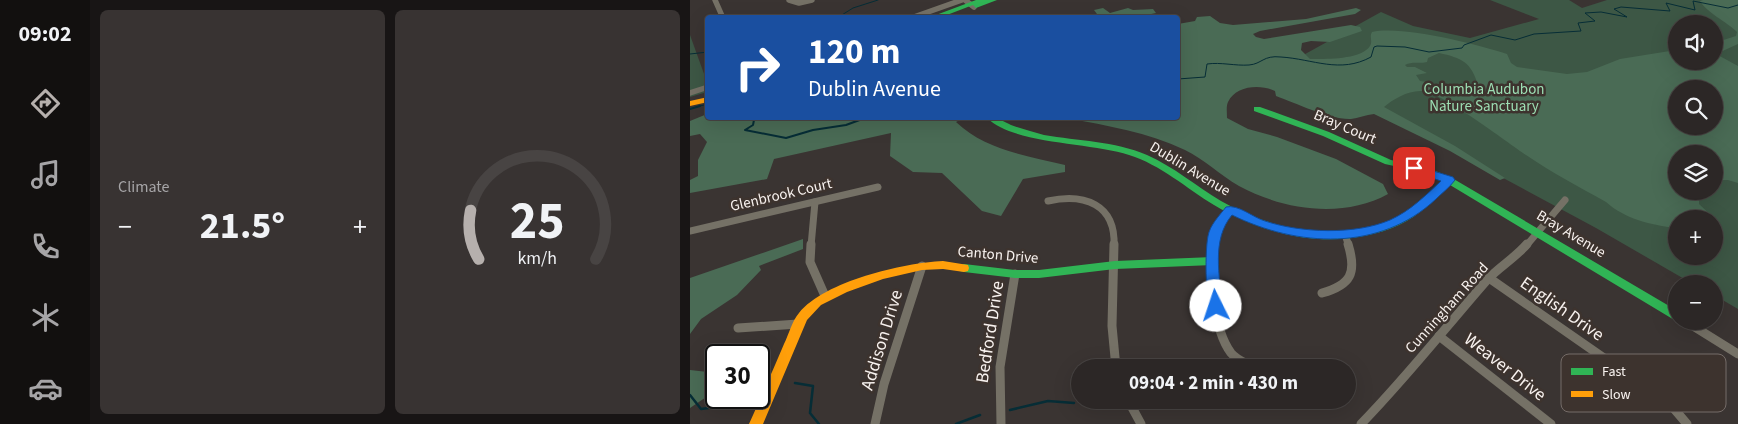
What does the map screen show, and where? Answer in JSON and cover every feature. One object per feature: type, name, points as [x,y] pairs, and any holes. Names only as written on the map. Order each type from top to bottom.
[{"type":"street","points":[[715,0],[722,15]]},
{"type":"street","points":[[789,0],[799,3],[812,0]]},
{"type":"street","points":[[922,15],[970,2],[994,0]]},
{"type":"street","points":[[938,15],[970,2]]},
{"type":"street","points":[[949,15],[970,2]]},
{"type":"street","points":[[690,92],[705,88]]},
{"type":"street","points":[[690,99],[705,95]]},
{"type":"street","points":[[690,104],[705,100]]},
{"type":"street","name":"Bray Court","points":[[1257,109],[1326,134],[1388,162],[1428,171],[1449,180]]},
{"type":"street","name":"Dublin Avenue","points":[[994,120],[1002,126],[1019,133],[1050,139],[1095,143],[1135,153],[1172,172],[1230,210],[1261,224],[1290,232],[1321,236],[1373,230],[1394,223],[1419,208],[1449,180]]},
{"type":"street","name":"Bray Avenue","points":[[1449,180],[1668,311]]},
{"type":"street","name":"Glenbrook Court","points":[[690,231],[878,187]]},
{"type":"street","points":[[1048,201],[1062,197],[1081,199],[1102,209],[1110,218],[1114,228],[1112,334],[1115,359]]},
{"type":"street","name":"Cunningham Road","points":[[1361,424],[1397,387],[1489,278],[1516,257],[1565,200]]},
{"type":"street","points":[[815,202],[810,262],[826,296]]},
{"type":"street","points":[[1230,210],[1220,222],[1214,236],[1213,261],[1217,321],[1231,354],[1239,359]]},
{"type":"street","points":[[1322,293],[1336,290],[1351,275],[1355,265],[1345,234]]},
{"type":"street","name":"Canton Drive","points":[[756,424],[798,324],[809,309],[826,296],[882,275],[922,266],[952,266],[1015,274],[1039,274],[1114,265],[1213,261]]},
{"type":"street","name":"Addison Drive","points":[[875,424],[884,384],[922,266]]},
{"type":"street","name":"Bedford Drive","points":[[1000,424],[997,396],[998,367],[1015,274]]},
{"type":"street","name":"English Drive","points":[[1489,278],[1598,354]]},
{"type":"street","points":[[738,328],[798,324]]},
{"type":"street","points":[[1699,330],[1738,354]]},
{"type":"street","name":"Weaver Drive","points":[[1439,336],[1550,424]]},
{"type":"street","points":[[1133,409],[1141,424]]},
{"type":"street","name":"English Drive","points":[[1677,412],[1687,424]]},
{"type":"green space","name":"Columbia Audubon Nature Sanctuary","points":[[1490,0],[1569,0],[1582,8],[1607,0],[1738,0],[1738,309],[1723,300],[1723,275],[1677,275],[1596,228],[1308,73],[1180,68],[1289,63],[1381,12],[1413,26],[1470,38],[1539,19]]},
{"type":"green space","points":[[1738,0],[1738,44],[1723,51],[1723,40],[1736,36],[1737,32],[1723,21],[1723,15],[1715,15],[1700,1]]},
{"type":"green space","points":[[1103,8],[1110,13],[1128,8],[1133,10],[1153,9],[1156,13],[1146,15],[1092,15],[1097,14],[1094,10]]},
{"type":"green space","name":"Columbia Audubon Nature Sanctuary","points":[[1356,8],[1361,10],[1355,14],[1260,31],[1253,34],[1264,39],[1351,25],[1360,27],[1362,31],[1330,42],[1311,41],[1302,43],[1301,50],[1310,59],[1333,59],[1359,54],[1370,46],[1372,32],[1401,31],[1459,41],[1507,54],[1511,63],[1517,67],[1567,74],[1587,72],[1620,59],[1668,51],[1668,70],[1723,70],[1723,58],[1738,66],[1738,183],[1723,180],[1723,145],[1668,145],[1668,200],[1699,200],[1699,204],[1705,210],[1668,210],[1668,227],[1648,223],[1621,213],[1606,202],[1536,161],[1458,108],[1431,93],[1422,91],[1402,96],[1384,107],[1455,146],[1505,178],[1500,180],[1450,151],[1374,114],[1351,119],[1333,117],[1276,96],[1275,91],[1263,87],[1243,89],[1232,96],[1227,104],[1227,118],[1248,129],[1277,137],[1336,159],[1383,184],[1388,194],[1352,207],[1333,209],[1294,206],[1275,201],[1239,186],[1205,162],[1171,144],[1127,130],[1077,120],[1180,120],[1180,24],[1195,21],[1197,17],[1210,16],[1220,23],[1233,25],[1306,19]],"holes":[[[1439,53],[1460,59],[1469,66],[1478,85],[1467,92],[1459,94],[1453,94],[1420,81],[1416,75],[1427,73],[1415,67],[1407,67],[1405,65],[1427,62],[1428,58]]]},
{"type":"green space","points":[[690,35],[705,77],[705,93],[690,97]]},
{"type":"green space","points":[[705,115],[705,120],[960,120],[956,122],[967,132],[993,146],[1065,165],[1065,172],[1023,179],[1001,216],[982,211],[942,173],[913,172],[890,156],[891,133],[774,159],[767,179],[690,193],[690,180],[698,176],[698,160],[707,142],[700,134],[690,136],[690,121]]},
{"type":"green space","points":[[803,239],[803,249],[759,266],[761,270],[737,295],[701,319],[690,334],[690,278]]},
{"type":"green space","points":[[690,370],[705,372],[705,398],[690,408]]},
{"type":"waterway","points":[[842,15],[853,8],[878,0]]},
{"type":"waterway","points":[[1180,79],[1205,77],[1207,64],[1249,65],[1266,58],[1275,57],[1337,65],[1360,62],[1371,57],[1374,47],[1377,46],[1405,47],[1429,52],[1462,48],[1464,45],[1491,35],[1515,40],[1534,34],[1581,31],[1578,23],[1595,21],[1585,13],[1601,12],[1627,17],[1614,9],[1621,7],[1670,11],[1666,3],[1695,10],[1693,1],[1728,8],[1738,5]]},
{"type":"waterway","points":[[690,54],[705,52]]},
{"type":"waterway","points":[[700,106],[705,105]]},
{"type":"waterway","points":[[690,109],[700,106]]},
{"type":"waterway","points":[[696,107],[700,106]]},
{"type":"waterway","points":[[754,120],[753,125],[745,130],[786,138],[813,130],[846,125],[860,120]]},
{"type":"waterway","points":[[795,383],[813,386],[810,413],[819,424]]},
{"type":"waterway","points":[[690,395],[701,409],[705,408]]},
{"type":"waterway","points":[[1010,410],[1048,401],[1071,403]]},
{"type":"waterway","points":[[956,424],[980,415]]},
{"type":"traffic: fast","points":[[940,15],[982,0]]},
{"type":"traffic: fast","points":[[976,6],[994,0]]},
{"type":"traffic: fast","points":[[1257,109],[1326,134],[1388,162],[1428,171],[1449,180],[1668,311]]},
{"type":"traffic: fast","points":[[995,120],[1026,133],[1115,148],[1133,153],[1167,169],[1238,214],[1282,230],[1305,234],[1351,235],[1374,230],[1396,222],[1417,208],[1449,180]]},
{"type":"traffic: fast","points":[[964,268],[1015,274],[1039,274],[1115,265],[1213,261]]},
{"type":"traffic: slow","points":[[690,104],[705,100]]},
{"type":"traffic: slow","points":[[756,424],[802,317],[817,302],[843,289],[882,275],[922,266],[943,265],[964,268]]},
{"type":"route","points":[[1216,306],[1213,261],[1214,236],[1220,222],[1230,210],[1261,224],[1290,232],[1321,236],[1373,230],[1394,223],[1419,208],[1449,180],[1428,171],[1414,168]]}]
